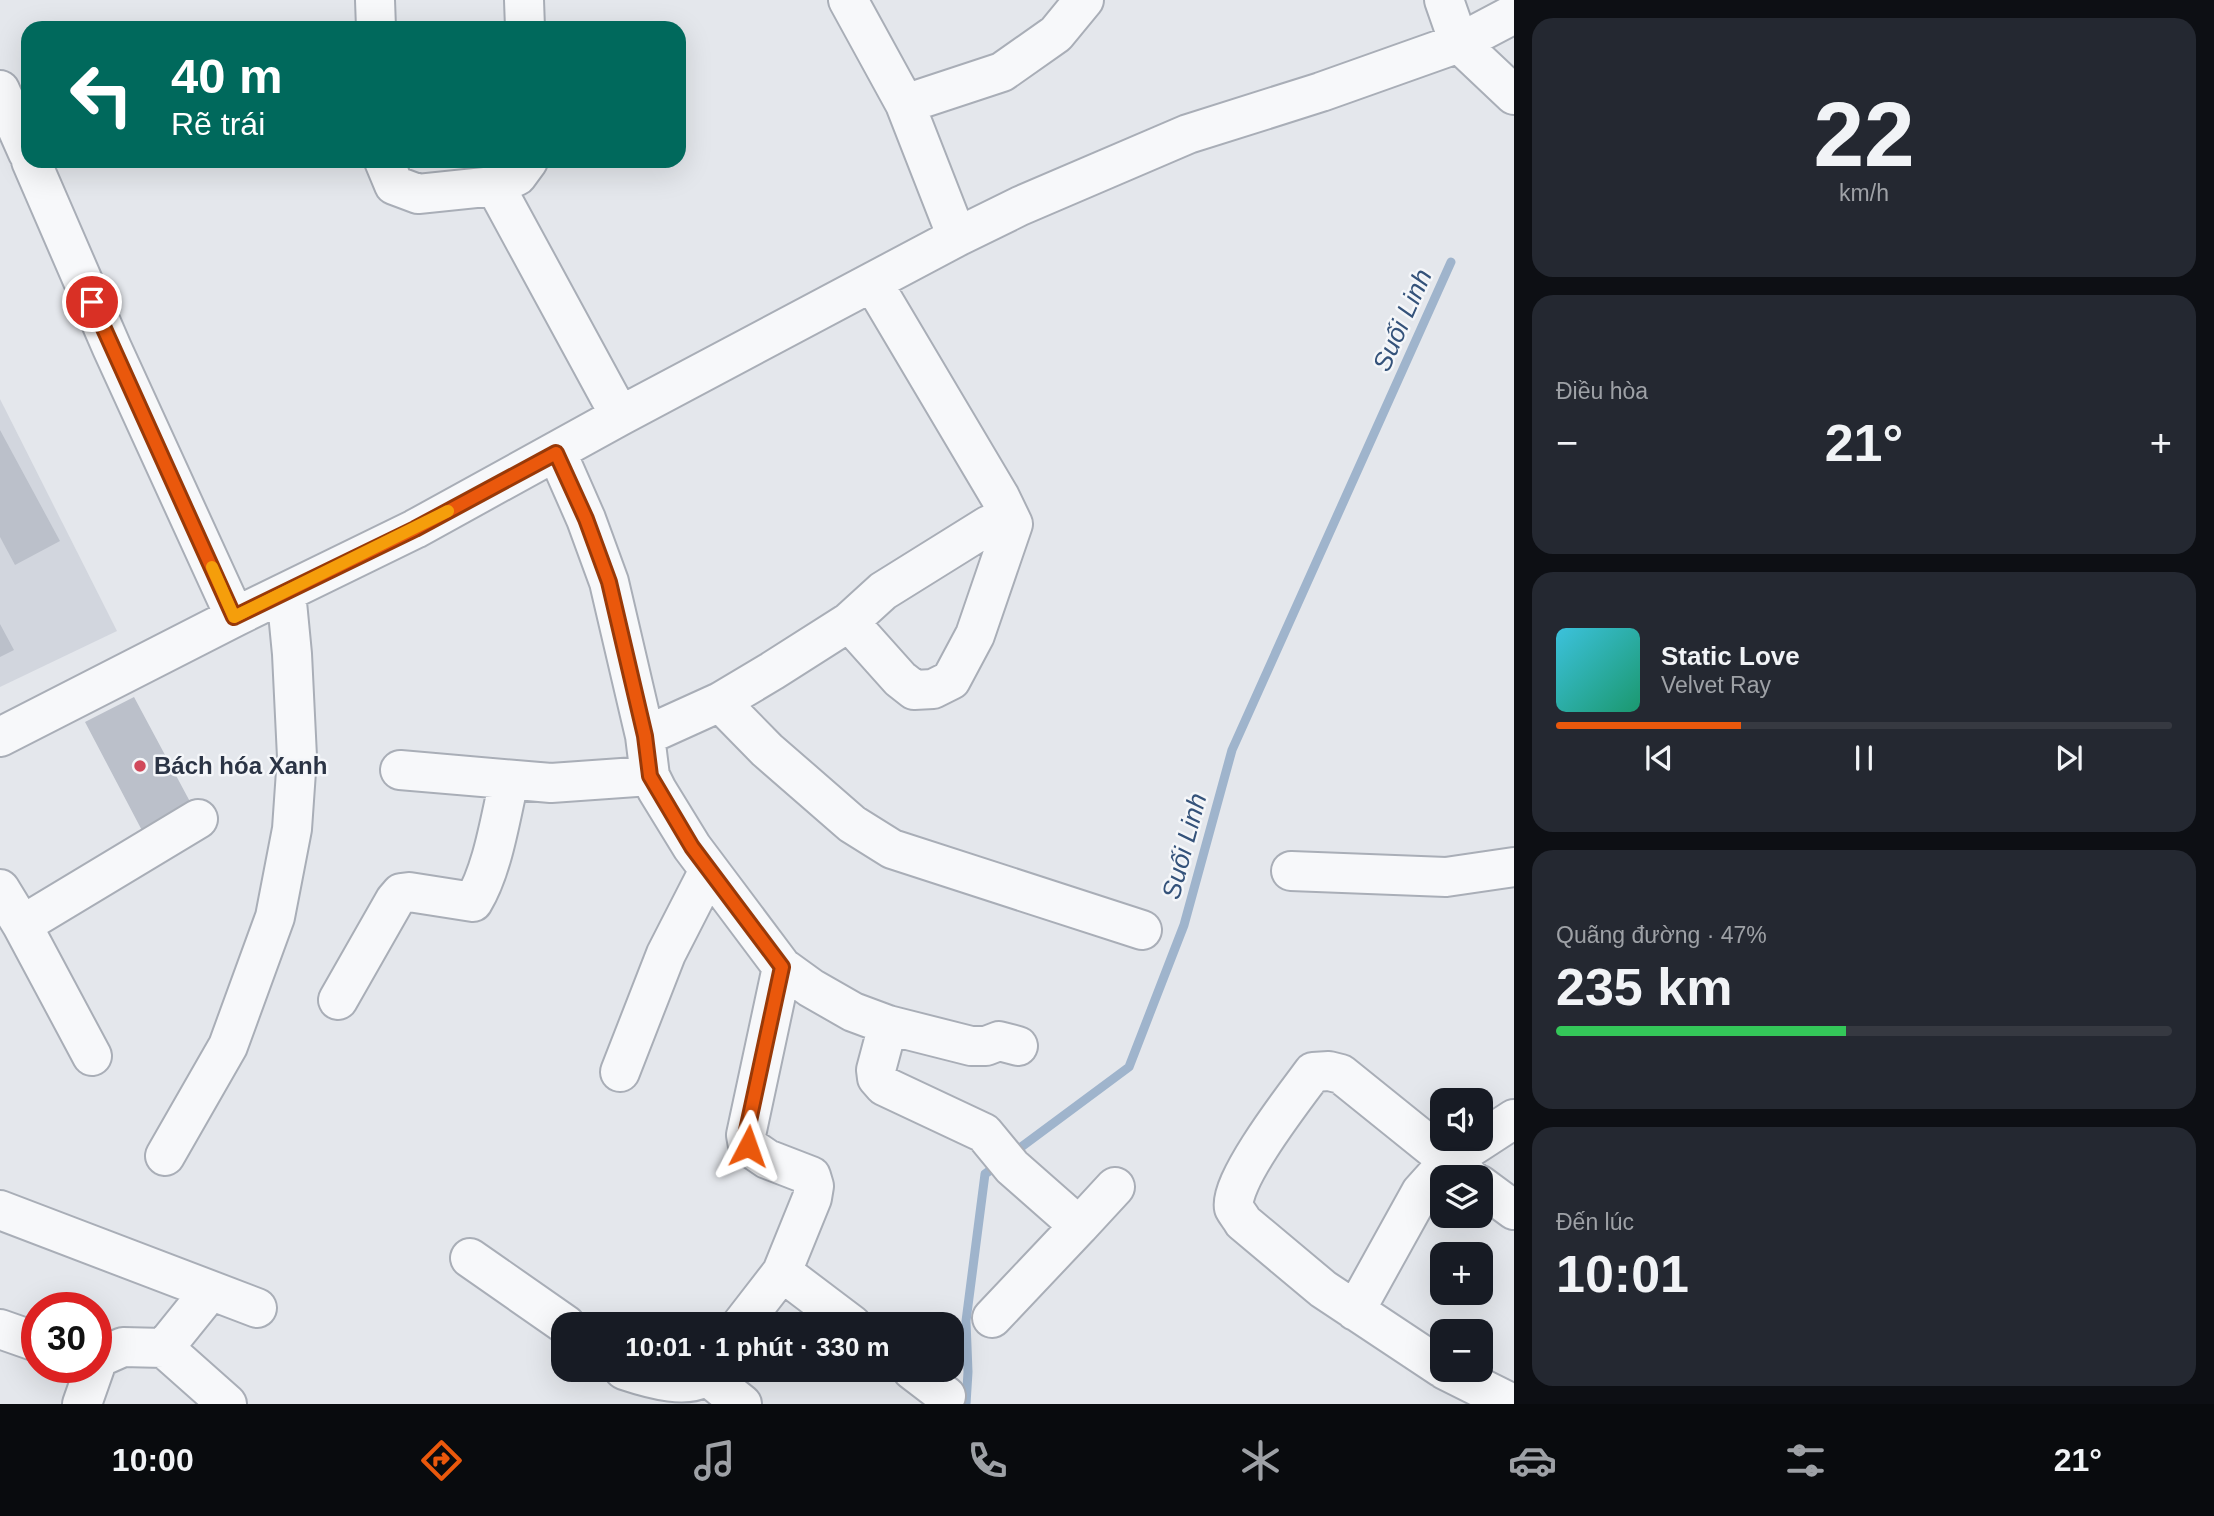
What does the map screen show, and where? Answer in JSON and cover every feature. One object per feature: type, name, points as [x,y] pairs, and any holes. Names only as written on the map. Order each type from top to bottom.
[{"type":"street","points":[[376,0],[376,21]]},
{"type":"street","points":[[524,0],[525,21]]},
{"type":"street","points":[[848,0],[905,104],[957,237]]},
{"type":"street","points":[[905,104],[1002,72],[1056,34],[1084,0]]},
{"type":"street","points":[[1444,0],[1459,43],[1514,95]]},
{"type":"street","points":[[0,737],[234,617],[415,529],[620,416],[1020,206],[1188,134],[1321,92],[1459,43],[1514,14]]},
{"type":"street","points":[[0,90],[21,134]]},
{"type":"street","points":[[36,168],[118,361],[234,617]]},
{"type":"street","points":[[387,168],[394,185],[418,194],[495,186],[517,176],[523,168]]},
{"type":"street","points":[[495,186],[620,416]]},
{"type":"street","points":[[849,622],[900,679],[914,690],[933,689],[951,680],[975,635],[1013,524],[1000,497],[873,283]]},
{"type":"street","points":[[556,453],[586,519],[609,582],[645,736],[650,776],[692,847],[782,967],[811,988],[853,1012],[888,1025],[971,1046],[986,1046],[999,1041],[1018,1046]]},
{"type":"street","points":[[645,736],[720,702],[772,671],[849,622],[883,591],[989,525],[1013,524]]},
{"type":"street","points":[[164,1156],[228,1046],[275,917],[292,829],[297,757],[286,592]]},
{"type":"street","points":[[720,702],[767,750],[852,824],[892,849],[1142,930]]},
{"type":"street","points":[[400,770],[551,783],[650,776]]},
{"type":"street","points":[[338,1000],[394,900],[401,893],[473,902],[495,843],[509,781]]},
{"type":"street","points":[[22,925],[198,819]]},
{"type":"street","points":[[1291,871],[1446,877],[1514,867]]},
{"type":"street","points":[[620,1072],[666,954],[709,870]]},
{"type":"street","points":[[0,890],[22,925],[92,1056]]},
{"type":"street","points":[[751,1312],[782,1272],[812,1198],[814,1186],[811,1176],[767,1159],[748,1146],[746,1135],[782,967]]},
{"type":"street","points":[[888,1025],[876,1070],[877,1078],[884,1086],[984,1133],[1012,1167],[1079,1226]]},
{"type":"street","points":[[1430,1360],[1323,1289],[1243,1222],[1234,1208],[1236,1189],[1277,1121],[1313,1072],[1328,1070],[1341,1074],[1453,1165]]},
{"type":"street","points":[[1464,1165],[1514,1119]]},
{"type":"street","points":[[992,1318],[1115,1187]]},
{"type":"street","points":[[1355,1311],[1421,1192],[1430,1187]]},
{"type":"street","points":[[1493,1195],[1514,1210]]},
{"type":"street","points":[[0,1210],[257,1308]]},
{"type":"street","points":[[470,1258],[551,1315]]},
{"type":"street","points":[[782,1272],[835,1312]]},
{"type":"street","points":[[164,1348],[210,1291]]},
{"type":"street","points":[[0,1329],[21,1336]]},
{"type":"street","points":[[112,1353],[123,1347],[164,1348],[227,1404]]},
{"type":"street","points":[[719,1382],[742,1404]]},
{"type":"street","points":[[928,1382],[946,1396]]},
{"type":"street","points":[[1470,1382],[1513,1404]]},
{"type":"street","points":[[82,1404],[89,1383]]},
{"type":"shaded area","points":[[0,399],[117,631],[0,687]]},
{"type":"building","points":[[0,430],[60,541],[15,565],[0,537]]},
{"type":"building","points":[[0,624],[14,650],[0,657]]},
{"type":"building","name":"Bách hóa Xanh","points":[[134,697],[195,811],[147,840],[85,722]]},
{"type":"waterway","name":"Suối Linh","points":[[1013,1153],[1129,1067],[1184,925],[1232,750],[1451,262]]},
{"type":"waterway","name":"Suối Linh","points":[[966,1404],[966,1321],[985,1174],[999,1164]]},
{"type":"slow traffic","points":[[212,567],[234,617],[448,511]]},
{"type":"place","name":"Bách hóa Xanh","points":[[140,766]]},
{"type":"route","points":[[92,302],[234,617],[415,529],[556,453],[586,519],[609,582],[645,736],[650,776],[692,847],[782,967],[746,1135],[748,1146]]}]
